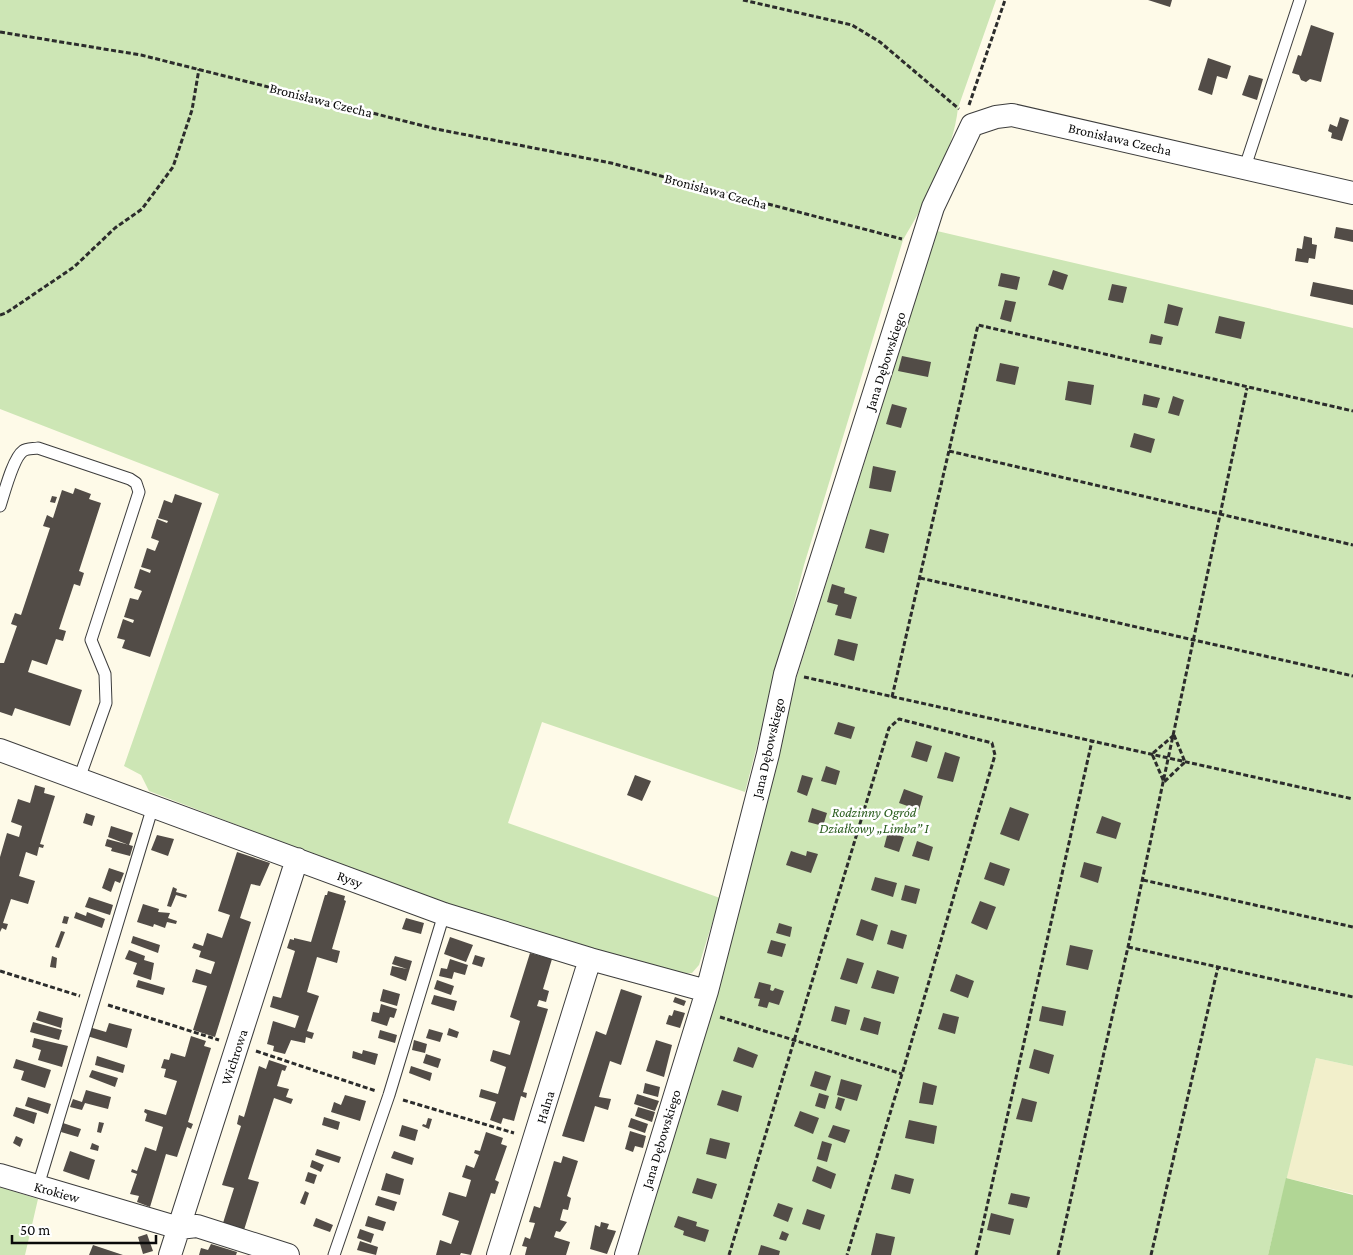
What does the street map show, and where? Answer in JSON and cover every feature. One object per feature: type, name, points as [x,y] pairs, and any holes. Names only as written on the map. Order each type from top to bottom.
[{"type":"street","name":"Bronisława Czecha","points":[[972,125],[996,117],[1012,115],[1353,193]]},
{"type":"street","points":[[922,245],[933,207],[972,125]]},
{"type":"street","name":"Jana Dębowskiego","points":[[626,1255],[703,1001],[768,754],[785,674],[922,245]]},
{"type":"street","name":"Rysy","points":[[1,752],[444,914],[590,959],[703,1001]]},
{"type":"street","name":"Wichrowa","points":[[170,1255],[297,859]]},
{"type":"street","name":"Halna","points":[[498,1255],[590,959]]},
{"type":"street","name":"Krokiew","points":[[0,1175],[179,1228],[197,1226],[288,1255]]},
{"type":"lane","points":[[1245,167],[1300,0]]},
{"type":"lane","points":[[0,506],[17,458],[23,451],[38,448],[130,479],[136,483],[139,492],[91,640],[106,674],[106,703],[79,779]]},
{"type":"lane","points":[[38,1186],[153,806]]},
{"type":"lane","points":[[334,1255],[388,1095],[444,914]]},
{"type":"path","points":[[743,0],[852,25],[894,54],[958,108],[972,125]]},
{"type":"path","points":[[972,125],[969,106],[1005,0]]},
{"type":"path","name":"Bronisława Czecha","points":[[0,32],[141,55],[436,129],[611,163],[922,245]]},
{"type":"path","points":[[0,315],[6,313],[74,267],[115,228],[142,209],[173,167],[192,110],[199,69]]},
{"type":"path","points":[[892,697],[978,325],[1353,411]]},
{"type":"path","points":[[1058,1255],[1143,880],[1248,388]]},
{"type":"path","points":[[949,451],[1353,545]]},
{"type":"path","points":[[920,578],[1353,676]]},
{"type":"path","points":[[785,674],[1353,799]]},
{"type":"path","points":[[729,1255],[889,728],[899,719],[992,742],[995,755],[847,1255]]},
{"type":"path","points":[[1152,754],[1174,734]]},
{"type":"path","points":[[1174,734],[1185,762]]},
{"type":"path","points":[[976,1255],[1092,741]]},
{"type":"path","points":[[1152,754],[1164,782]]},
{"type":"path","points":[[1164,782],[1185,762]]},
{"type":"path","points":[[1143,880],[1353,927]]},
{"type":"path","points":[[1128,947],[1353,997]]},
{"type":"path","points":[[1151,1255],[1218,967]]},
{"type":"path","points":[[0,971],[535,1140]]},
{"type":"path","points":[[703,1001],[795,1041],[902,1074]]},
{"type":"shaded area","points":[[1316,1058],[1353,1066],[1353,1194],[1286,1178]]},
{"type":"green space","points":[[0,0],[996,0],[958,108],[951,142],[929,193],[903,240],[804,565],[745,792],[542,722],[508,823],[720,898],[699,965],[692,973],[678,974],[452,908],[149,791],[141,775],[124,766],[219,494],[0,409]]},
{"type":"green space","name":"Rodzinny Ogród Działkowy „Limba” I","points":[[937,231],[1353,328],[1353,1066],[1316,1058],[1268,1255],[638,1255],[716,992],[794,686]]},
{"type":"green space","points":[[1286,1178],[1353,1195],[1353,1255],[1268,1255]]},
{"type":"green space","points":[[0,1187],[38,1199],[25,1255],[0,1255]]},
{"type":"building","points":[[1148,0],[1172,0],[1170,7]]},
{"type":"building","points":[[1311,25],[1334,33],[1321,82],[1310,79],[1306,82],[1301,80],[1299,75],[1292,73],[1298,55],[1301,56]]},
{"type":"building","points":[[1208,58],[1231,66],[1227,79],[1217,76],[1212,95],[1198,90]]},
{"type":"building","points":[[1249,75],[1263,79],[1257,100],[1242,95]]},
{"type":"building","points":[[1340,117],[1349,120],[1342,141],[1331,138],[1332,133],[1328,131],[1330,124],[1337,127]]},
{"type":"building","points":[[1336,227],[1353,230],[1353,242],[1334,238]]},
{"type":"building","points":[[1304,236],[1312,238],[1312,244],[1317,245],[1315,259],[1309,258],[1308,263],[1295,261],[1297,248],[1302,249]]},
{"type":"building","points":[[1053,270],[1068,275],[1063,290],[1048,285]]},
{"type":"building","points":[[1001,273],[1020,277],[1017,290],[998,286]]},
{"type":"building","points":[[1313,282],[1353,290],[1353,305],[1310,296]]},
{"type":"building","points":[[1112,284],[1127,287],[1123,303],[1108,300]]},
{"type":"building","points":[[1005,300],[1016,302],[1011,322],[1000,319]]},
{"type":"building","points":[[1168,304],[1183,308],[1178,326],[1164,323]]},
{"type":"building","points":[[1219,316],[1245,322],[1241,339],[1215,333]]},
{"type":"building","points":[[1151,334],[1163,337],[1161,345],[1149,343]]},
{"type":"building","points":[[902,356],[931,362],[928,377],[898,371]]},
{"type":"building","points":[[1000,363],[1019,367],[1015,385],[996,381]]},
{"type":"building","points":[[1068,381],[1094,385],[1091,405],[1065,400]]},
{"type":"building","points":[[1144,394],[1160,398],[1157,408],[1142,405]]},
{"type":"building","points":[[1173,396],[1184,400],[1179,416],[1168,413]]},
{"type":"building","points":[[892,404],[907,408],[901,428],[886,424]]},
{"type":"building","points":[[1134,433],[1155,439],[1151,453],[1130,447]]},
{"type":"building","points":[[873,466],[896,471],[891,492],[869,488]]},
{"type":"building","points":[[75,488],[91,494],[89,499],[101,503],[79,571],[84,573],[80,586],[74,584],[59,629],[66,631],[63,641],[56,639],[47,665],[32,660],[28,672],[82,690],[70,726],[15,708],[12,716],[0,712],[0,663],[4,663],[17,626],[11,624],[15,613],[21,615],[50,528],[43,526],[47,515],[53,518],[62,490],[73,494]]},
{"type":"building","points":[[175,494],[202,503],[150,657],[122,648],[125,640],[117,638],[123,619],[133,623],[134,620],[124,617],[130,598],[138,600],[142,591],[134,588],[140,569],[150,573],[151,570],[141,567],[147,548],[155,551],[159,541],[151,538],[157,519],[167,523],[168,521],[158,518],[164,500],[172,503]]},
{"type":"building","points":[[52,496],[57,497],[55,503],[50,502]]},
{"type":"building","points":[[870,529],[889,534],[884,553],[865,548]]},
{"type":"building","points":[[832,584],[845,588],[844,593],[857,597],[851,619],[835,615],[838,605],[827,602]]},
{"type":"building","points":[[838,639],[858,644],[854,661],[834,655]]},
{"type":"building","points":[[838,722],[855,727],[851,739],[834,734]]},
{"type":"building","points":[[916,741],[932,746],[927,762],[911,757]]},
{"type":"building","points":[[945,752],[960,757],[953,782],[937,778]]},
{"type":"building","points":[[826,766],[840,771],[836,785],[821,781]]},
{"type":"building","points":[[635,775],[651,781],[642,801],[627,795]]},
{"type":"building","points":[[802,775],[813,778],[807,796],[797,792]]},
{"type":"building","points":[[35,785],[45,788],[44,793],[55,796],[40,844],[44,845],[43,848],[39,847],[37,856],[26,852],[19,876],[35,881],[28,904],[11,899],[3,923],[8,924],[6,930],[2,928],[0,932],[0,857],[7,833],[19,837],[22,826],[11,822],[18,799],[30,803]]},
{"type":"building","points":[[904,789],[923,796],[919,810],[899,803]]},
{"type":"building","points":[[1010,807],[1029,814],[1019,841],[1000,834]]},
{"type":"building","points":[[812,808],[827,813],[823,826],[808,822]]},
{"type":"building","points":[[86,813],[95,816],[92,826],[83,823]]},
{"type":"building","points":[[1102,816],[1121,823],[1116,839],[1096,833]]},
{"type":"building","points":[[111,826],[133,833],[129,845],[108,837]]},
{"type":"building","points":[[888,832],[904,837],[899,852],[884,847]]},
{"type":"building","points":[[157,835],[174,839],[168,856],[151,850]]},
{"type":"building","points":[[107,839],[133,846],[130,856],[111,851],[112,848],[105,846]]},
{"type":"building","points":[[917,841],[933,847],[929,861],[912,856]]},
{"type":"building","points":[[791,851],[806,856],[807,851],[818,854],[811,873],[786,865]]},
{"type":"building","points":[[237,852],[270,863],[260,886],[251,884],[240,918],[251,922],[215,1037],[193,1030],[207,986],[192,982],[196,969],[211,974],[215,962],[199,957],[201,951],[192,948],[194,943],[203,946],[207,933],[222,938],[230,915],[218,911]]},
{"type":"building","points":[[990,862],[1010,869],[1004,886],[984,879]]},
{"type":"building","points":[[1084,862],[1102,867],[1098,883],[1080,877]]},
{"type":"building","points":[[109,868],[124,873],[120,883],[115,881],[111,892],[102,888]]},
{"type":"building","points":[[875,877],[897,883],[893,897],[871,890]]},
{"type":"building","points":[[905,885],[920,889],[916,904],[901,900]]},
{"type":"building","points":[[173,887],[177,889],[176,892],[187,895],[186,898],[176,895],[171,907],[167,906]]},
{"type":"building","points":[[328,891],[345,896],[344,900],[346,901],[332,949],[340,951],[337,963],[317,957],[307,992],[319,996],[307,1031],[314,1033],[312,1039],[306,1037],[305,1043],[291,1040],[285,1054],[273,1051],[274,1046],[267,1044],[273,1021],[295,1028],[299,1016],[270,1007],[273,996],[281,998],[295,951],[287,948],[290,939],[294,940],[294,938],[311,942],[325,895],[327,895]]},
{"type":"building","points":[[89,897],[113,905],[110,915],[85,907]]},
{"type":"building","points":[[980,901],[996,907],[987,930],[971,923]]},
{"type":"building","points":[[143,904],[159,909],[158,912],[170,913],[168,918],[177,921],[176,924],[167,922],[165,928],[154,924],[153,927],[137,922]]},
{"type":"building","points":[[76,912],[86,916],[87,912],[105,919],[102,928],[74,918]]},
{"type":"building","points":[[64,916],[69,917],[67,924],[62,923]]},
{"type":"building","points":[[406,918],[424,923],[421,934],[402,929]]},
{"type":"building","points":[[861,919],[878,925],[873,941],[856,935]]},
{"type":"building","points":[[779,923],[792,927],[790,937],[776,933]]},
{"type":"building","points":[[891,930],[907,935],[903,949],[887,944]]},
{"type":"building","points":[[61,931],[65,932],[59,948],[55,947]]},
{"type":"building","points":[[133,936],[160,945],[158,953],[131,943]]},
{"type":"building","points":[[450,937],[473,945],[466,962],[444,954]]},
{"type":"building","points":[[771,940],[786,944],[782,957],[767,953]]},
{"type":"building","points":[[1070,945],[1093,950],[1088,970],[1066,965]]},
{"type":"building","points":[[129,950],[145,956],[144,960],[154,963],[151,980],[133,974],[137,963],[125,959]]},
{"type":"building","points":[[530,953],[552,959],[543,989],[549,991],[546,1002],[539,1000],[537,1006],[548,1009],[523,1092],[527,1093],[526,1098],[521,1096],[514,1121],[503,1118],[501,1124],[490,1120],[496,1102],[479,1097],[481,1089],[498,1094],[506,1067],[490,1061],[493,1050],[510,1055],[520,1021],[510,1017]]},
{"type":"building","points":[[475,955],[485,958],[482,967],[472,964]]},
{"type":"building","points":[[52,956],[57,958],[56,968],[50,967]]},
{"type":"building","points":[[395,956],[412,961],[406,981],[390,975],[392,966],[407,969],[392,964]]},
{"type":"building","points":[[847,958],[864,963],[857,984],[840,979]]},
{"type":"building","points":[[450,959],[468,965],[465,975],[454,972],[452,979],[439,976],[441,968],[447,969]]},
{"type":"building","points":[[877,970],[899,977],[894,994],[871,988]]},
{"type":"building","points":[[956,974],[974,981],[968,998],[950,991]]},
{"type":"building","points":[[138,980],[165,988],[163,995],[136,987]]},
{"type":"building","points":[[437,980],[454,986],[451,995],[434,989]]},
{"type":"building","points":[[759,982],[771,985],[770,990],[773,991],[775,988],[784,991],[779,1005],[769,1002],[767,1008],[758,1006],[760,999],[754,998]]},
{"type":"building","points":[[383,989],[400,994],[397,1006],[380,1001]]},
{"type":"building","points":[[621,989],[642,996],[621,1065],[610,1061],[599,1097],[611,1099],[608,1110],[595,1106],[584,1142],[562,1136],[596,1031],[606,1035]]},
{"type":"building","points":[[434,995],[457,1001],[454,1011],[431,1004]]},
{"type":"building","points":[[675,997],[686,1001],[684,1006],[673,1002]]},
{"type":"building","points":[[381,1004],[397,1009],[394,1018],[390,1017],[387,1026],[371,1021],[373,1012],[379,1013]]},
{"type":"building","points":[[835,1006],[850,1010],[846,1025],[831,1021]]},
{"type":"building","points":[[1042,1006],[1066,1011],[1063,1026],[1039,1021]]},
{"type":"building","points":[[674,1010],[685,1013],[680,1028],[666,1024],[669,1015],[672,1016]]},
{"type":"building","points":[[39,1011],[63,1018],[61,1028],[36,1020]]},
{"type":"building","points":[[943,1013],[959,1017],[955,1034],[938,1029]]},
{"type":"building","points":[[864,1017],[881,1022],[878,1035],[860,1030]]},
{"type":"building","points":[[33,1022],[62,1030],[59,1040],[30,1032]]},
{"type":"building","points":[[109,1023],[132,1029],[127,1048],[87,1036],[89,1027],[106,1032]]},
{"type":"building","points":[[449,1028],[459,1032],[457,1038],[447,1035]]},
{"type":"building","points":[[429,1029],[443,1033],[440,1042],[426,1038]]},
{"type":"building","points":[[380,1030],[397,1035],[395,1043],[378,1038]]},
{"type":"building","points":[[191,1036],[206,1041],[204,1046],[211,1048],[188,1122],[193,1124],[191,1129],[187,1127],[177,1157],[166,1154],[150,1207],[137,1202],[139,1196],[130,1194],[137,1174],[131,1172],[132,1169],[137,1171],[145,1147],[156,1151],[163,1127],[145,1121],[147,1114],[144,1112],[145,1109],[166,1115],[177,1081],[164,1077],[166,1069],[161,1068],[164,1059],[169,1060],[171,1053],[185,1057]]},
{"type":"building","points":[[34,1038],[68,1046],[62,1067],[38,1060],[41,1050],[32,1047]]},
{"type":"building","points":[[414,1040],[427,1044],[425,1053],[412,1050]]},
{"type":"building","points":[[656,1040],[672,1045],[664,1077],[646,1071]]},
{"type":"building","points":[[738,1047],[758,1055],[753,1068],[733,1061]]},
{"type":"building","points":[[1034,1049],[1054,1055],[1049,1074],[1029,1068]]},
{"type":"building","points":[[363,1050],[378,1054],[375,1065],[352,1058],[353,1051],[362,1054]]},
{"type":"building","points":[[426,1054],[441,1059],[438,1068],[423,1063]]},
{"type":"building","points":[[97,1056],[125,1065],[123,1073],[95,1065]]},
{"type":"building","points":[[16,1059],[51,1070],[45,1088],[21,1080],[24,1071],[13,1068]]},
{"type":"building","points":[[269,1060],[287,1066],[285,1071],[282,1070],[277,1086],[289,1089],[286,1097],[293,1099],[291,1104],[274,1098],[248,1179],[259,1182],[244,1230],[223,1223],[234,1188],[222,1185],[241,1126],[237,1124],[239,1115],[244,1117],[259,1066],[266,1069]]},
{"type":"building","points":[[411,1066],[432,1073],[430,1081],[409,1073]]},
{"type":"building","points":[[92,1070],[118,1078],[115,1087],[89,1077]]},
{"type":"building","points":[[815,1071],[831,1076],[826,1091],[810,1086]]},
{"type":"building","points":[[841,1079],[862,1085],[857,1101],[837,1095]]},
{"type":"building","points":[[923,1082],[937,1086],[933,1105],[919,1103]]},
{"type":"building","points":[[645,1083],[660,1087],[658,1097],[643,1093]]},
{"type":"building","points":[[86,1090],[111,1097],[108,1109],[85,1103],[82,1110],[70,1107],[73,1099],[82,1102]]},
{"type":"building","points":[[722,1090],[742,1096],[738,1112],[717,1105]]},
{"type":"building","points":[[819,1093],[829,1096],[825,1109],[815,1106]]},
{"type":"building","points":[[637,1094],[659,1101],[655,1111],[634,1104]]},
{"type":"building","points":[[345,1095],[366,1101],[360,1121],[331,1112],[334,1102],[341,1105]]},
{"type":"building","points":[[28,1097],[51,1104],[48,1114],[25,1106]]},
{"type":"building","points":[[838,1097],[845,1099],[841,1111],[835,1108]]},
{"type":"building","points":[[1022,1098],[1037,1102],[1032,1122],[1016,1119]]},
{"type":"building","points":[[16,1107],[37,1113],[34,1124],[13,1116]]},
{"type":"building","points":[[638,1107],[655,1112],[652,1122],[635,1116]]},
{"type":"building","points":[[800,1111],[819,1118],[813,1134],[794,1126]]},
{"type":"building","points":[[324,1117],[340,1122],[338,1130],[322,1125]]},
{"type":"building","points":[[428,1118],[432,1119],[429,1129],[422,1126],[423,1124],[426,1125]]},
{"type":"building","points":[[631,1118],[648,1124],[645,1133],[628,1127]]},
{"type":"building","points":[[909,1120],[937,1126],[934,1144],[905,1138]]},
{"type":"building","points":[[99,1122],[104,1123],[101,1133],[97,1132]]},
{"type":"building","points":[[63,1123],[81,1129],[78,1137],[61,1132]]},
{"type":"building","points":[[402,1125],[418,1130],[415,1141],[399,1136]]},
{"type":"building","points":[[833,1125],[850,1130],[845,1143],[828,1137]]},
{"type":"building","points":[[630,1131],[646,1136],[643,1148],[635,1146],[633,1152],[625,1149]]},
{"type":"building","points":[[486,1132],[503,1138],[501,1144],[507,1146],[495,1180],[499,1182],[495,1194],[491,1193],[471,1255],[461,1253],[460,1255],[436,1255],[440,1240],[451,1244],[459,1221],[442,1215],[449,1192],[466,1197],[471,1180],[462,1177],[466,1165],[474,1168],[479,1155],[474,1153],[475,1150],[480,1151]]},
{"type":"building","points":[[16,1136],[23,1139],[20,1147],[13,1143]]},
{"type":"building","points":[[710,1138],[730,1143],[726,1159],[706,1154]]},
{"type":"building","points":[[822,1141],[832,1144],[827,1162],[817,1159]]},
{"type":"building","points":[[92,1143],[99,1146],[98,1151],[90,1149]]},
{"type":"building","points":[[317,1149],[341,1157],[339,1163],[315,1155]]},
{"type":"building","points":[[70,1151],[95,1160],[89,1180],[63,1171]]},
{"type":"building","points":[[394,1151],[414,1158],[412,1165],[391,1158]]},
{"type":"building","points":[[563,1156],[578,1161],[567,1196],[571,1198],[568,1210],[563,1209],[560,1220],[567,1222],[560,1232],[556,1231],[554,1237],[570,1242],[566,1255],[525,1255],[527,1247],[522,1246],[525,1237],[530,1239],[535,1223],[529,1222],[534,1206],[540,1208],[554,1161],[561,1163]]},
{"type":"building","points":[[312,1160],[324,1165],[321,1172],[310,1167]]},
{"type":"building","points":[[817,1166],[836,1174],[831,1189],[812,1181]]},
{"type":"building","points":[[308,1172],[317,1175],[314,1184],[305,1181]]},
{"type":"building","points":[[386,1173],[404,1179],[400,1195],[381,1190]]},
{"type":"building","points":[[895,1174],[914,1179],[910,1194],[891,1189]]},
{"type":"building","points":[[697,1178],[717,1184],[712,1199],[692,1193]]},
{"type":"building","points":[[305,1191],[309,1193],[305,1205],[300,1203]]},
{"type":"building","points":[[1011,1193],[1030,1197],[1027,1208],[1008,1204]]},
{"type":"building","points":[[378,1196],[397,1202],[394,1211],[375,1205]]},
{"type":"building","points":[[778,1203],[793,1208],[788,1222],[773,1216]]},
{"type":"building","points":[[807,1209],[825,1215],[820,1230],[802,1224]]},
{"type":"building","points":[[991,1213],[1014,1219],[1010,1235],[987,1230]]},
{"type":"building","points":[[368,1216],[386,1222],[383,1231],[365,1226]]},
{"type":"building","points":[[678,1216],[697,1222],[696,1226],[709,1230],[705,1242],[683,1235],[684,1231],[674,1227]]},
{"type":"building","points":[[316,1218],[333,1225],[330,1232],[313,1226]]},
{"type":"building","points":[[601,1222],[609,1224],[607,1229],[616,1231],[607,1254],[590,1249],[595,1225],[600,1227]]},
{"type":"building","points":[[360,1229],[374,1234],[371,1243],[357,1238]]},
{"type":"building","points":[[782,1231],[789,1234],[786,1241],[779,1239]]},
{"type":"building","points":[[876,1233],[895,1237],[891,1255],[871,1255]]},
{"type":"building","points":[[147,1234],[153,1251],[143,1254],[138,1237]]},
{"type":"building","points":[[360,1241],[378,1247],[376,1255],[357,1250]]},
{"type":"building","points":[[211,1244],[237,1252],[236,1255],[199,1255],[201,1248],[208,1250]]},
{"type":"building","points":[[93,1245],[123,1255],[89,1255]]},
{"type":"building","points":[[761,1245],[780,1251],[779,1255],[758,1255]]}]
